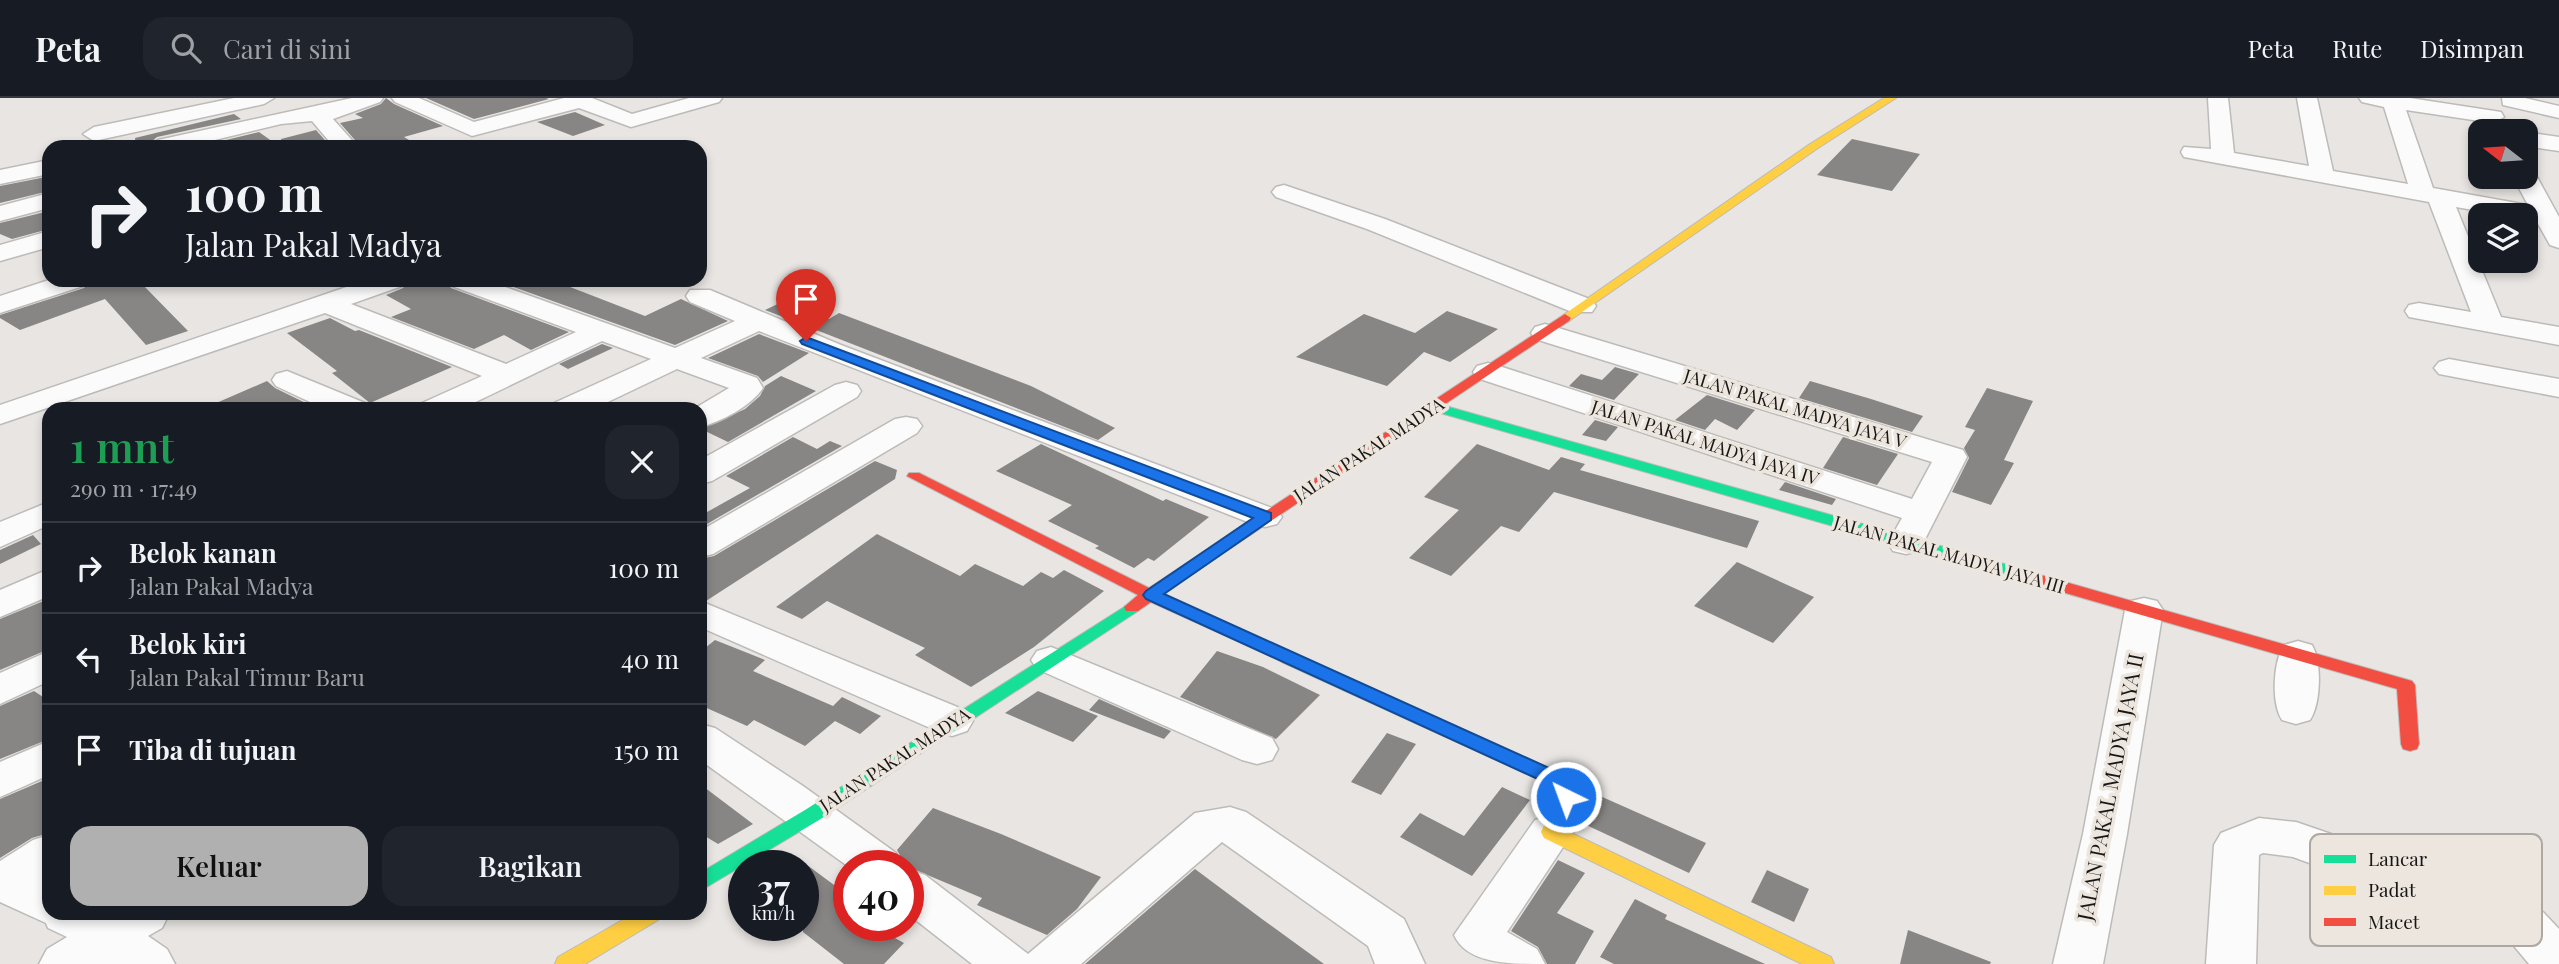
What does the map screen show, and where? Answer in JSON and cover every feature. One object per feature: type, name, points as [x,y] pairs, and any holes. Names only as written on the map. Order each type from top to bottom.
[{"type":"street","points":[[94,134],[264,98]]},
{"type":"street","points":[[276,98],[318,117],[340,140]]},
{"type":"street","points":[[247,140],[373,98]]},
{"type":"street","points":[[402,98],[472,130],[577,100],[631,121],[712,98]]},
{"type":"street","name":"JALAN PAKAL MADYA","points":[[707,879],[812,815],[952,721],[1152,595],[1265,517],[1488,372],[1814,146],[1891,98]]},
{"type":"street","points":[[2218,98],[2223,158]]},
{"type":"street","points":[[2307,98],[2323,176]]},
{"type":"street","points":[[2369,98],[2395,100],[2476,119]]},
{"type":"street","points":[[2395,100],[2431,195],[2490,324]]},
{"type":"street","points":[[2498,119],[2501,105],[2511,100],[2559,112]]},
{"type":"street","points":[[195,140],[318,117]]},
{"type":"street","points":[[2538,141],[2559,144]]},
{"type":"street","points":[[2192,152],[2546,216]]},
{"type":"street","points":[[0,177],[42,168]]},
{"type":"street","points":[[2531,189],[2559,240]]},
{"type":"street","points":[[1284,192],[1376,224],[1582,306]]},
{"type":"street","points":[[0,214],[42,202]]},
{"type":"street","points":[[0,253],[42,241]]},
{"type":"street","points":[[0,305],[53,287]]},
{"type":"street","points":[[0,415],[374,287]]},
{"type":"street","points":[[480,287],[741,381],[748,388],[707,414]]},
{"type":"street","points":[[700,296],[758,321],[1265,517]]},
{"type":"street","points":[[327,304],[506,375]]},
{"type":"street","points":[[2419,311],[2559,336]]},
{"type":"street","points":[[583,402],[758,321]]},
{"type":"street","points":[[450,402],[601,331]]},
{"type":"street","name":"JALAN PAKAL MADYA JAYA V","points":[[1545,333],[1956,445],[1906,543]]},
{"type":"street","points":[[2449,368],[2559,388]]},
{"type":"street","name":"JALAN PAKAL MADYA JAYA IV","points":[[1488,372],[1922,513]]},
{"type":"street","points":[[287,380],[336,402]]},
{"type":"street","points":[[707,470],[846,391]]},
{"type":"street","name":"JALAN PAKAL MADYA JAYA III","points":[[1436,407],[2406,685],[2410,744]]},
{"type":"street","points":[[707,541],[906,426]]},
{"type":"street","points":[[914,477],[1152,595],[1562,782],[1566,797],[1551,832],[1478,935],[1480,941],[1520,964]]},
{"type":"street","points":[[0,536],[42,506]]},
{"type":"street","points":[[0,605],[42,584]]},
{"type":"street","name":"JALAN PAKAL MADYA JAYA II","points":[[2078,964],[2105,834],[2144,610]]},
{"type":"street","points":[[707,616],[952,721]]},
{"type":"street","points":[[2296,710],[2298,654]]},
{"type":"street","points":[[1051,660],[1257,749]]},
{"type":"street","points":[[0,690],[42,668]]},
{"type":"street","points":[[707,744],[859,850]]},
{"type":"street","points":[[0,781],[42,760]]},
{"type":"street","points":[[1047,964],[1211,825],[1220,823],[1230,824],[1387,933],[1399,964]]},
{"type":"street","points":[[1551,832],[1823,964]]},
{"type":"street","points":[[2231,964],[2237,845],[2259,835],[2296,840],[2310,845]]},
{"type":"street","points":[[2,881],[42,857]]},
{"type":"street","points":[[2,881],[42,901]]},
{"type":"street","points":[[924,900],[1008,964]]},
{"type":"street","points":[[99,920],[127,925],[150,964]]},
{"type":"street","points":[[566,964],[640,920]]},
{"type":"street","points":[[64,964],[127,925]]},
{"type":"street","points":[[2542,943],[2552,954],[2554,964]]},
{"type":"building","points":[[386,98],[443,126],[404,137],[409,140],[355,140],[340,123],[363,118],[355,114],[381,104]]},
{"type":"building","points":[[426,98],[546,98],[549,99],[474,119]]},
{"type":"building","points":[[575,112],[605,125],[573,136],[537,122]]},
{"type":"building","points":[[234,114],[241,119],[153,140],[135,138]]},
{"type":"building","points":[[316,130],[325,140],[281,140]]},
{"type":"building","points":[[259,132],[270,140],[226,140]]},
{"type":"building","points":[[1852,139],[1920,154],[1892,191],[1817,175]]},
{"type":"building","points":[[42,178],[42,193],[0,203],[0,186]]},
{"type":"building","points":[[42,213],[42,231],[12,239],[0,234],[0,223]]},
{"type":"building","points":[[145,287],[188,331],[146,345],[105,299],[20,330],[0,318],[0,315],[84,288]]},
{"type":"building","points":[[450,287],[569,332],[531,350],[504,335],[474,349],[391,317],[411,309],[386,295],[403,288]]},
{"type":"building","points":[[513,287],[570,287],[645,316],[681,299],[728,321],[675,345]]},
{"type":"building","points":[[784,301],[829,319],[839,313],[1031,386],[1115,428],[1098,440],[765,310]]},
{"type":"building","points":[[1447,311],[1498,329],[1450,362],[1424,352],[1387,386],[1296,357],[1364,314],[1415,333]]},
{"type":"building","points":[[330,318],[355,331],[359,330],[452,367],[369,402],[332,373],[337,371],[287,333]]},
{"type":"building","points":[[759,334],[809,353],[763,382],[758,376],[708,358]]},
{"type":"building","points":[[602,344],[613,348],[568,369],[559,364]]},
{"type":"building","points":[[1615,367],[1639,374],[1614,400],[1569,386],[1581,374],[1602,380]]},
{"type":"building","points":[[781,376],[816,391],[728,442],[707,432],[707,426],[745,409],[760,396],[765,386]]},
{"type":"building","points":[[267,381],[304,402],[218,402]]},
{"type":"building","points":[[1810,381],[1923,416],[1912,432],[1799,398]]},
{"type":"building","points":[[1987,388],[2033,401],[2004,460],[2014,463],[1991,505],[1952,492],[1969,458],[1964,448],[1975,430],[1965,427]]},
{"type":"building","points":[[1707,395],[1755,410],[1737,430],[1715,419],[1705,430],[1675,420]]},
{"type":"building","points":[[1595,420],[1618,427],[1606,441],[1582,435]]},
{"type":"building","points":[[793,437],[817,449],[830,441],[842,446],[707,524],[707,512],[750,488],[726,476]]},
{"type":"building","points":[[1843,437],[1898,454],[1877,485],[1823,468]]},
{"type":"building","points":[[1041,444],[1163,501],[1166,499],[1209,517],[1154,561],[1148,558],[1134,568],[1095,548],[1099,546],[1048,521],[1072,505],[996,471]]},
{"type":"building","points":[[1477,444],[1549,470],[1561,457],[1585,464],[1580,470],[1759,521],[1747,548],[1554,492],[1519,532],[1501,526],[1451,576],[1409,558],[1459,510],[1424,497]]},
{"type":"building","points":[[875,461],[897,470],[895,479],[707,600],[707,558],[714,556]]},
{"type":"building","points":[[1785,482],[1836,499],[1832,505],[1779,490]]},
{"type":"building","points":[[877,534],[960,576],[975,564],[1023,586],[1041,572],[1053,578],[1064,570],[1104,591],[1034,647],[971,687],[915,655],[925,648],[827,601],[802,619],[776,607]]},
{"type":"building","points":[[33,535],[41,544],[0,564],[0,550]]},
{"type":"building","points":[[1737,562],[1814,597],[1773,643],[1694,606]]},
{"type":"building","points":[[42,602],[42,652],[0,670],[0,619]]},
{"type":"building","points":[[715,640],[765,660],[753,671],[833,706],[842,697],[881,716],[860,734],[835,721],[805,746],[754,720],[747,726],[707,708],[707,646]]},
{"type":"building","points":[[1217,651],[1263,667],[1320,695],[1276,739],[1180,697]]},
{"type":"building","points":[[34,691],[42,696],[42,742],[0,759],[0,706]]},
{"type":"building","points":[[1038,691],[1098,716],[1073,742],[1005,713]]},
{"type":"building","points":[[1099,699],[1171,731],[1164,739],[1089,710]]},
{"type":"building","points":[[1387,733],[1416,744],[1381,795],[1351,782]]},
{"type":"building","points":[[42,781],[42,835],[32,838],[0,858],[0,799]]},
{"type":"building","points":[[1502,787],[1530,800],[1472,876],[1400,837],[1420,813],[1464,836]]},
{"type":"building","points":[[707,789],[753,824],[718,844],[707,837]]},
{"type":"building","points":[[1591,792],[1706,843],[1689,873],[1582,823],[1592,798]]},
{"type":"building","points":[[933,808],[1101,877],[1077,909],[1047,935],[977,905],[982,898],[924,874],[924,850],[897,850]]},
{"type":"building","points":[[1558,860],[1585,873],[1557,913],[1594,931],[1575,964],[1547,964],[1538,947],[1511,931]]},
{"type":"building","points":[[1195,869],[1262,919],[1324,964],[1085,964]]},
{"type":"building","points":[[1767,870],[1809,889],[1794,922],[1751,902]]},
{"type":"building","points":[[819,874],[833,884],[833,941],[904,943],[884,964],[844,964],[815,941],[819,941]]},
{"type":"building","points":[[1635,899],[1667,915],[1665,919],[1765,964],[1614,964],[1600,957]]},
{"type":"building","points":[[1908,930],[1991,962],[1900,964]]},
{"type":"traffic: fast","points":[[1435,407],[2016,573]]},
{"type":"traffic: fast","points":[[707,879],[812,815],[1132,607]]},
{"type":"traffic: slow","points":[[1565,318],[1814,146],[1891,98]]},
{"type":"traffic: slow","points":[[1288,658],[1562,782],[1566,797],[1551,832],[1823,964]]},
{"type":"traffic: slow","points":[[566,964],[640,920]]},
{"type":"traffic: jam","points":[[1132,607],[1565,318]]},
{"type":"traffic: jam","points":[[914,476],[1174,607],[1288,658]]},
{"type":"traffic: jam","points":[[2016,573],[2406,685],[2410,744]]},
{"type":"route","points":[[806,341],[1265,517],[1152,595],[1562,782],[1566,797]]}]
